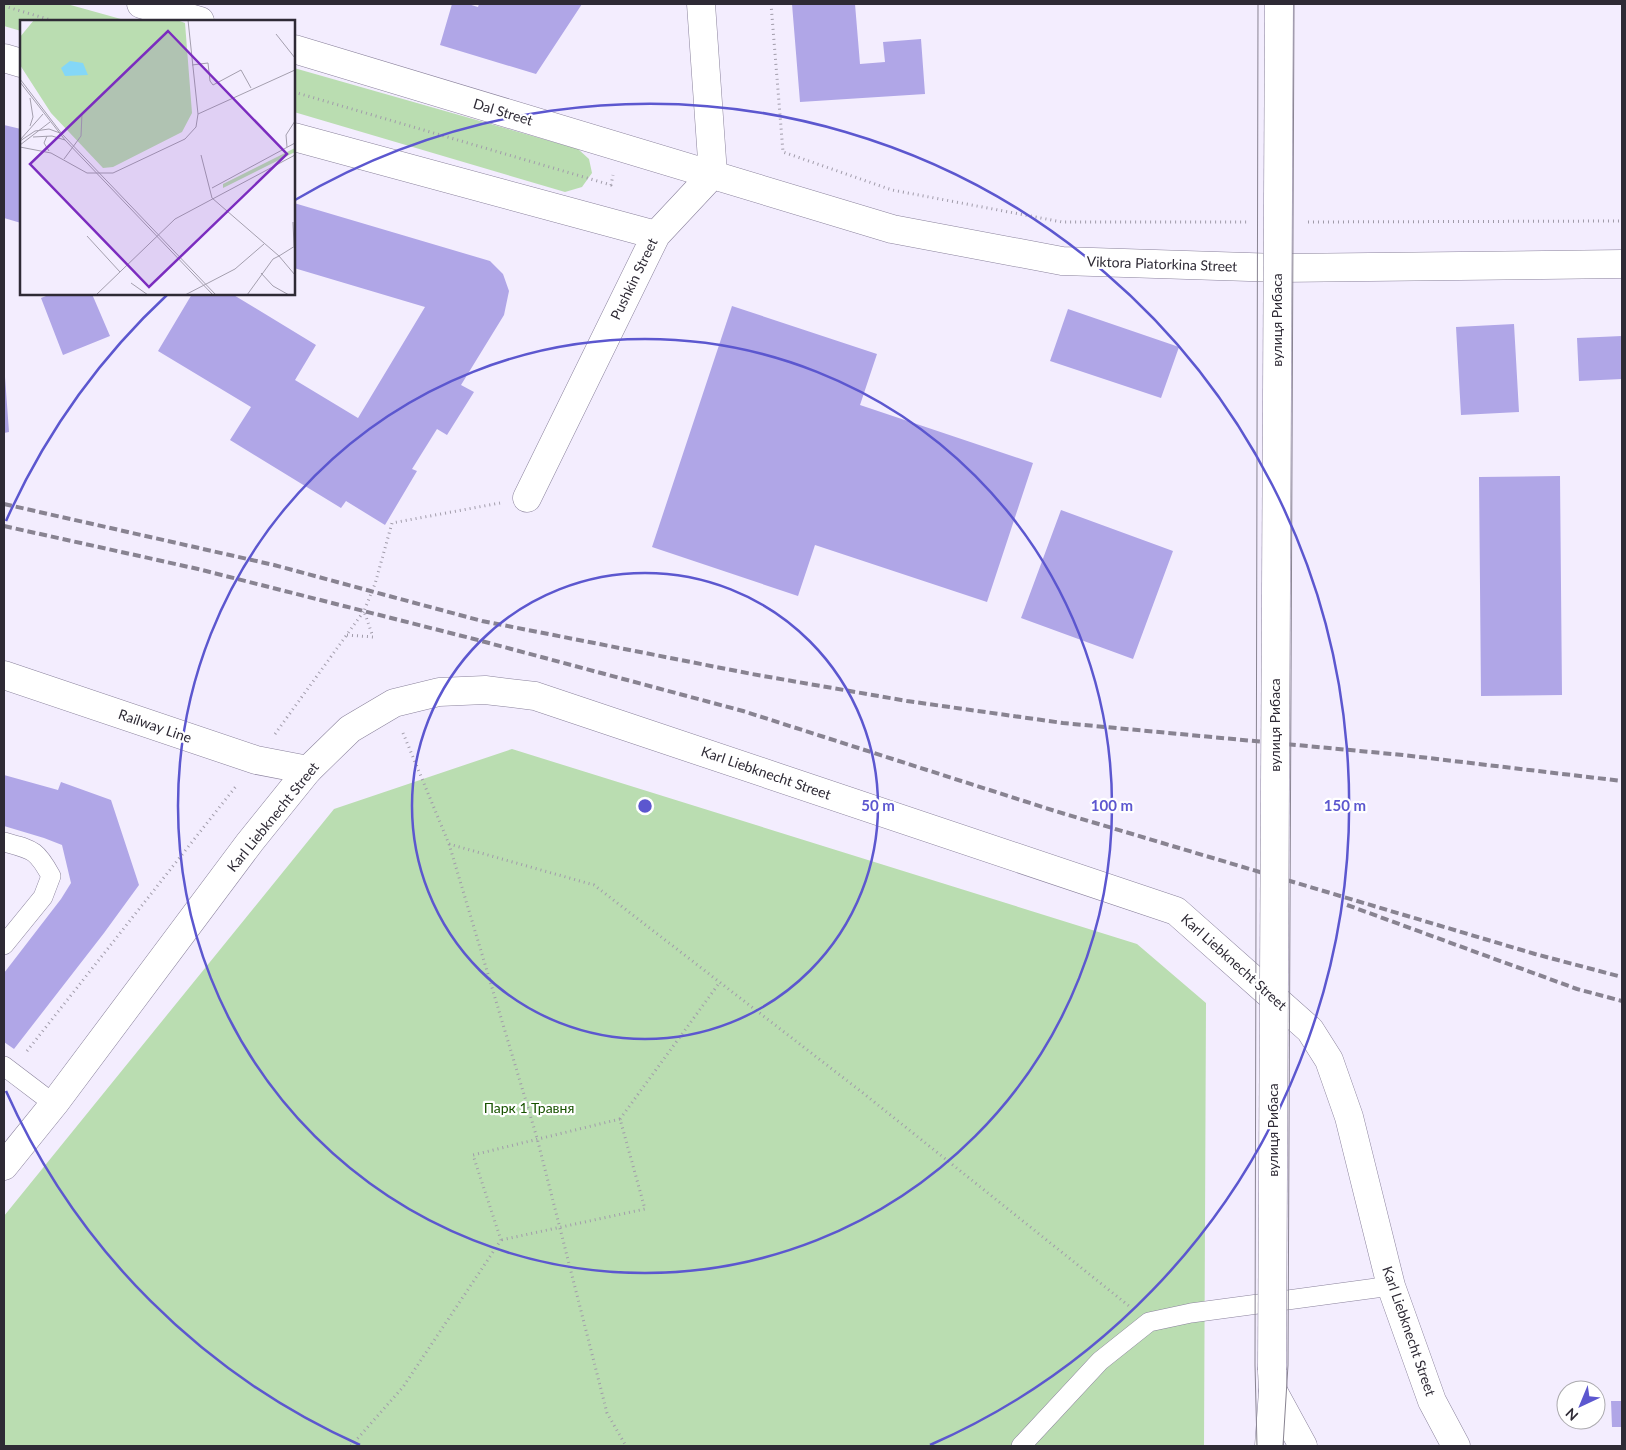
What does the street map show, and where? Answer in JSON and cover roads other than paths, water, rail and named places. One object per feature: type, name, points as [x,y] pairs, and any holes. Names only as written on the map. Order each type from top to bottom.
[{"type":"street","points":[[141,4],[197,20]]},
{"type":"street","points":[[701,4],[713,174]]},
{"type":"street","name":"вулиця Рибаса","points":[[1269,1446],[1273,1381],[1279,4]]},
{"type":"street","name":"Dal Street","points":[[295,49],[713,174]]},
{"type":"street","points":[[4,58],[20,62]]},
{"type":"street","points":[[295,137],[656,235]]},
{"type":"street","name":"Pushkin Street","points":[[527,498],[656,235],[713,174]]},
{"type":"street","name":"Viktora Piatorkina Street","points":[[713,174],[892,229],[1062,261],[1281,268],[1622,264]]},
{"type":"street","name":"Railway Line","points":[[4,675],[256,760],[308,770]]},
{"type":"street","name":"Karl Liebknecht Street","points":[[4,1166],[54,1104],[244,850],[308,770],[350,729],[394,703],[439,692],[485,690],[535,696],[1176,911],[1310,1030],[1329,1060],[1349,1117],[1391,1286],[1432,1401],[1456,1446]]},
{"type":"street","points":[[1273,1381],[1303,1446]]},
{"type":"street","points":[[1432,1401],[1436,1446]]},
{"type":"lane","points":[[4,842],[30,849],[41,858],[51,876],[43,897],[4,945]]},
{"type":"lane","points":[[7,1069],[54,1104]]},
{"type":"lane","points":[[1021,1446],[1100,1361],[1149,1322],[1191,1313],[1391,1286]]},
{"type":"tram line","points":[[1257,1446],[1255,1365],[1258,4]]},
{"type":"tram line","points":[[1283,1446],[1288,1365],[1294,4]]},
{"type":"railway","points":[[4,504],[274,565],[482,621],[752,674],[907,701],[1063,723],[1403,755],[1622,781]]},
{"type":"railway","points":[[4,526],[198,569],[474,639],[743,711],[1055,811],[1535,954],[1622,977]]},
{"type":"railway","points":[[1347,905],[1577,989],[1622,1001]]},
{"type":"park label","name":"Парк 1 Травня","points":[[529,1108]]}]
